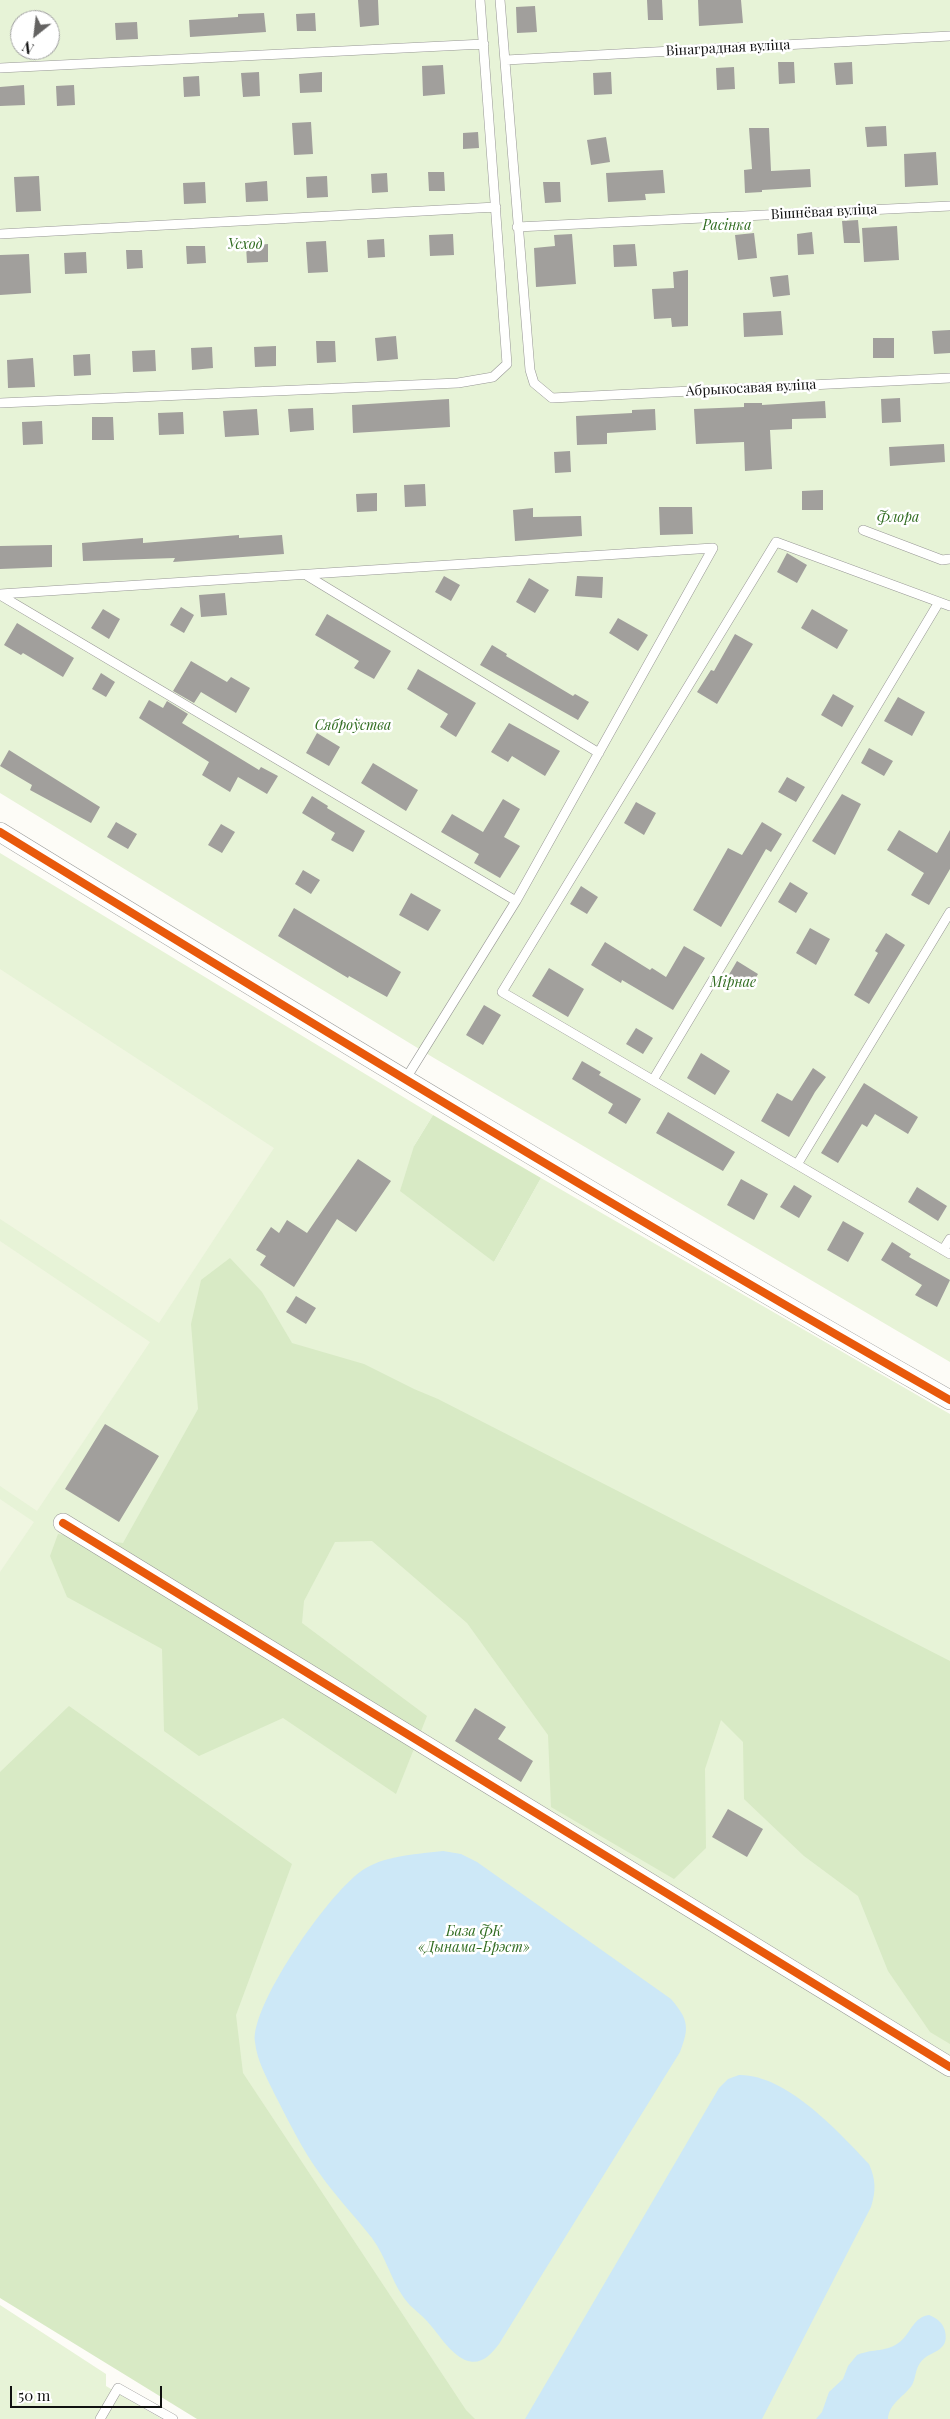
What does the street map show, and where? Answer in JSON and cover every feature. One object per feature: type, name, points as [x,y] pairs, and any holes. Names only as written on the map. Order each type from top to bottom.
[{"type":"street","points":[[0,832],[405,1081],[739,1280],[950,1400]]},
{"type":"street","points":[[63,1523],[950,2067]]},
{"type":"lane","points":[[0,403],[458,383],[493,378],[506,364],[480,0]]},
{"type":"lane","points":[[500,0],[506,60],[517,227]]},
{"type":"lane","name":"Вінаградная вуліца","points":[[506,60],[950,36]]},
{"type":"lane","points":[[0,68],[484,44]]},
{"type":"lane","name":"Вішнёвая вуліца","points":[[517,227],[950,206]]},
{"type":"lane","points":[[0,234],[496,207]]},
{"type":"lane","name":"Абрыкосавая вуліца","points":[[517,227],[530,370],[534,384],[552,398],[950,378]]},
{"type":"lane","points":[[863,530],[942,560],[950,559]]},
{"type":"lane","points":[[950,606],[776,542],[502,992],[947,1252],[950,1239]]},
{"type":"lane","points":[[0,595],[713,548],[516,901],[405,1081]]},
{"type":"lane","points":[[306,575],[599,753]]},
{"type":"lane","points":[[0,595],[516,901]]},
{"type":"lane","points":[[653,1080],[939,602]]},
{"type":"lane","points":[[798,1164],[950,912]]},
{"type":"lane","points":[[100,2419],[118,2388],[173,2419]]},
{"type":"green space","points":[[0,0],[950,0],[950,1362],[434,1058],[0,793]]},
{"type":"green space","name":"База ФК «Дынама-Брэст»","points":[[0,853],[433,1115],[414,1146],[494,1262],[541,1178],[950,1414],[950,2419],[218,2419],[0,2289]]},
{"type":"green space","points":[[0,969],[274,1148],[159,1323],[0,1219]]},
{"type":"green space","points":[[433,1115],[541,1178],[494,1262],[400,1191],[414,1146]]},
{"type":"green space","points":[[0,1241],[150,1342],[37,1511],[0,1486]]},
{"type":"green space","points":[[230,1258],[262,1292],[292,1343],[364,1364],[438,1399],[950,1661],[950,2044],[930,2032],[888,1971],[858,1896],[804,1856],[744,1799],[743,1742],[721,1720],[705,1769],[706,1848],[674,1879],[551,1807],[548,1735],[467,1623],[372,1541],[335,1542],[304,1601],[302,1623],[427,1716],[396,1794],[283,1718],[199,1756],[164,1731],[162,1649],[67,1597],[50,1556],[58,1534],[123,1543],[198,1409],[191,1324],[201,1280]]},
{"type":"green space","points":[[0,1499],[34,1522],[0,1572]]},
{"type":"green space","points":[[69,1706],[292,1864],[236,2015],[243,2073],[466,2410],[475,2419],[197,2419],[0,2298],[0,1772]]},
{"type":"green space","points":[[0,2305],[106,2374],[106,2386],[162,2419],[0,2419]]},
{"type":"water","points":[[443,1851],[461,1854],[477,1862],[671,1999],[681,2012],[686,2024],[685,2036],[680,2052],[499,2344],[484,2359],[475,2362],[465,2360],[453,2352],[430,2324],[404,2299],[377,2245],[313,2165],[266,2076],[255,2042],[257,2025],[279,1975],[315,1921],[352,1879],[366,1868],[384,1860]]},
{"type":"water","points":[[739,2075],[757,2077],[775,2084],[793,2094],[810,2107],[843,2136],[869,2164],[874,2186],[871,2207],[762,2419],[525,2419],[719,2088],[728,2079]]},
{"type":"water","points":[[929,2315],[941,2323],[946,2338],[942,2347],[920,2363],[912,2385],[894,2404],[888,2419],[816,2419],[822,2412],[829,2392],[843,2379],[848,2366],[857,2355],[896,2345],[916,2322]]},
{"type":"building","points":[[358,0],[378,0],[379,25],[360,27]]},
{"type":"building","points":[[647,0],[662,0],[663,20],[648,20]]},
{"type":"building","points":[[698,0],[741,0],[743,23],[699,26]]},
{"type":"building","points":[[535,6],[537,32],[517,33],[516,7]]},
{"type":"building","points":[[264,13],[266,32],[190,37],[189,20],[238,17],[238,14]]},
{"type":"building","points":[[315,13],[316,31],[297,31],[296,14]]},
{"type":"building","points":[[137,22],[138,39],[116,40],[115,23]]},
{"type":"building","points":[[778,62],[794,62],[795,83],[779,84]]},
{"type":"building","points":[[852,62],[853,84],[836,85],[834,63]]},
{"type":"building","points":[[443,65],[445,94],[423,96],[422,66]]},
{"type":"building","points":[[734,67],[735,89],[717,90],[716,68]]},
{"type":"building","points":[[259,72],[260,96],[243,97],[241,73]]},
{"type":"building","points":[[322,72],[322,92],[300,93],[299,74]]},
{"type":"building","points":[[611,72],[612,94],[594,95],[593,73]]},
{"type":"building","points":[[199,76],[200,96],[184,97],[183,77]]},
{"type":"building","points":[[24,85],[25,105],[0,106],[0,87]]},
{"type":"building","points":[[74,85],[75,105],[57,106],[56,86]]},
{"type":"building","points":[[311,122],[313,154],[294,155],[292,123]]},
{"type":"building","points":[[886,126],[887,146],[867,147],[865,127]]},
{"type":"building","points":[[749,128],[769,128],[771,171],[810,169],[811,187],[745,193],[744,170],[752,169]]},
{"type":"building","points":[[478,132],[479,148],[463,149],[463,133]]},
{"type":"building","points":[[606,137],[610,162],[591,165],[587,140]]},
{"type":"building","points":[[936,152],[938,185],[905,187],[904,154]]},
{"type":"building","points":[[663,170],[665,193],[645,194],[646,200],[608,202],[606,173]]},
{"type":"building","points":[[428,172],[444,172],[445,191],[429,191]]},
{"type":"building","points":[[387,173],[388,192],[372,193],[371,174]]},
{"type":"building","points":[[39,176],[41,211],[16,212],[14,177]]},
{"type":"building","points":[[327,176],[328,197],[307,198],[306,177]]},
{"type":"building","points":[[267,181],[268,201],[246,202],[245,183]]},
{"type":"building","points":[[205,182],[206,203],[184,204],[183,183]]},
{"type":"building","points":[[543,182],[560,182],[561,202],[545,203]]},
{"type":"building","points":[[858,220],[860,243],[844,243],[842,221]]},
{"type":"building","points":[[897,226],[899,260],[864,262],[862,228]]},
{"type":"building","points":[[812,232],[814,254],[798,255],[797,234]]},
{"type":"building","points":[[754,233],[757,258],[738,260],[735,235]]},
{"type":"building","points":[[453,234],[454,255],[430,256],[429,235]]},
{"type":"building","points":[[572,234],[576,284],[536,287],[534,248],[555,246],[554,235]]},
{"type":"building","points":[[384,239],[385,257],[368,258],[367,240]]},
{"type":"building","points":[[326,241],[328,272],[308,273],[306,242]]},
{"type":"building","points":[[268,244],[268,262],[247,263],[246,246]]},
{"type":"building","points":[[635,244],[637,266],[614,267],[613,245]]},
{"type":"building","points":[[186,246],[205,246],[206,263],[187,264]]},
{"type":"building","points":[[126,250],[142,250],[143,268],[127,269]]},
{"type":"building","points":[[86,252],[87,273],[65,274],[64,253]]},
{"type":"building","points":[[29,254],[31,293],[0,295],[0,255]]},
{"type":"building","points":[[688,270],[688,326],[672,327],[671,318],[654,319],[652,289],[674,288],[673,272]]},
{"type":"building","points":[[788,275],[790,295],[773,297],[770,277]]},
{"type":"building","points":[[781,311],[783,335],[744,337],[743,313]]},
{"type":"building","points":[[950,330],[950,353],[934,354],[932,331]]},
{"type":"building","points":[[396,336],[398,359],[377,361],[375,338]]},
{"type":"building","points":[[873,338],[894,338],[894,358],[873,358]]},
{"type":"building","points":[[316,341],[335,341],[336,362],[317,363]]},
{"type":"building","points":[[276,346],[276,366],[255,367],[254,347]]},
{"type":"building","points":[[212,347],[213,368],[192,370],[191,348]]},
{"type":"building","points":[[155,350],[156,371],[133,372],[132,351]]},
{"type":"building","points":[[90,354],[91,375],[74,376],[73,355]]},
{"type":"building","points":[[33,358],[35,387],[8,388],[7,360]]},
{"type":"building","points":[[900,398],[901,422],[882,423],[881,399]]},
{"type":"building","points":[[449,399],[450,427],[353,433],[352,405]]},
{"type":"building","points":[[825,401],[826,418],[792,419],[792,429],[770,430],[772,469],[745,471],[744,442],[696,444],[694,409],[744,407],[744,403],[762,403],[762,405]]},
{"type":"building","points":[[313,408],[314,430],[290,432],[288,409]]},
{"type":"building","points":[[257,409],[259,435],[225,437],[223,411]]},
{"type":"building","points":[[655,409],[656,430],[607,433],[607,444],[577,445],[576,416],[632,413],[632,410]]},
{"type":"building","points":[[183,412],[184,434],[159,435],[158,413]]},
{"type":"building","points":[[92,417],[113,417],[114,440],[92,440]]},
{"type":"building","points":[[42,421],[43,444],[23,445],[22,422]]},
{"type":"building","points":[[944,444],[945,462],[890,466],[889,447]]},
{"type":"building","points":[[570,451],[571,472],[555,473],[554,452]]},
{"type":"building","points":[[425,484],[426,506],[405,507],[404,485]]},
{"type":"building","points":[[823,490],[823,510],[802,510],[802,491]]},
{"type":"building","points":[[377,493],[377,511],[357,512],[356,494]]},
{"type":"building","points":[[659,507],[692,507],[693,534],[660,535]]},
{"type":"building","points":[[533,508],[533,517],[581,516],[582,536],[515,541],[513,510]]},
{"type":"building","points":[[239,535],[239,538],[282,535],[284,554],[173,562],[175,558],[83,561],[82,543],[143,538],[143,543]]},
{"type":"building","points":[[52,545],[52,567],[0,569],[0,546]]},
{"type":"building","points":[[787,553],[807,565],[797,583],[777,572]]},
{"type":"building","points":[[444,576],[460,585],[451,601],[435,592]]},
{"type":"building","points":[[577,576],[603,577],[602,598],[575,596]]},
{"type":"building","points":[[529,578],[549,590],[535,613],[516,602]]},
{"type":"building","points":[[225,593],[227,615],[201,617],[199,595]]},
{"type":"building","points":[[181,607],[194,615],[184,633],[170,625]]},
{"type":"building","points":[[103,609],[120,619],[109,639],[91,628]]},
{"type":"building","points":[[812,609],[848,630],[837,649],[801,628]]},
{"type":"building","points":[[327,614],[391,651],[374,679],[354,668],[359,661],[315,635]]},
{"type":"building","points":[[618,618],[648,635],[638,651],[609,633]]},
{"type":"building","points":[[17,623],[74,658],[63,677],[23,653],[21,655],[4,645]]},
{"type":"building","points":[[735,634],[753,644],[717,704],[697,692],[711,670],[714,671]]},
{"type":"building","points":[[492,645],[507,654],[506,656],[573,696],[575,694],[589,702],[578,720],[480,665]]},
{"type":"building","points":[[191,661],[227,682],[231,677],[250,688],[236,713],[201,692],[194,703],[173,691]]},
{"type":"building","points":[[418,669],[476,703],[456,737],[440,727],[448,714],[407,689]]},
{"type":"building","points":[[101,673],[115,682],[106,697],[92,689]]},
{"type":"building","points":[[833,694],[854,706],[842,727],[821,715]]},
{"type":"building","points":[[898,697],[925,712],[912,736],[884,721]]},
{"type":"building","points":[[149,700],[163,708],[167,701],[188,714],[182,723],[259,770],[261,767],[278,776],[267,794],[238,777],[230,792],[202,775],[209,762],[139,718]]},
{"type":"building","points":[[509,723],[560,751],[545,776],[512,756],[508,762],[491,752]]},
{"type":"building","points":[[317,733],[340,747],[329,766],[306,753]]},
{"type":"building","points":[[869,748],[893,761],[884,776],[861,763]]},
{"type":"building","points":[[9,750],[100,807],[91,823],[30,790],[32,785],[0,766]]},
{"type":"building","points":[[373,763],[418,790],[406,811],[361,783]]},
{"type":"building","points":[[787,777],[805,787],[796,802],[778,792]]},
{"type":"building","points":[[842,794],[861,804],[835,855],[812,841]]},
{"type":"building","points":[[312,796],[328,806],[327,808],[365,831],[353,852],[331,840],[335,833],[302,813]]},
{"type":"building","points":[[503,799],[520,809],[504,837],[520,846],[500,878],[474,863],[479,854],[441,832],[452,814],[483,832]]},
{"type":"building","points":[[636,802],[656,813],[644,835],[624,823]]},
{"type":"building","points":[[116,822],[137,834],[128,849],[107,837]]},
{"type":"building","points":[[762,822],[782,834],[771,852],[766,849],[721,927],[693,910],[728,848],[742,855]]},
{"type":"building","points":[[221,824],[235,832],[222,853],[208,845]]},
{"type":"building","points":[[899,830],[937,853],[950,830],[950,869],[929,905],[911,895],[924,873],[887,850]]},
{"type":"building","points":[[303,870],[320,880],[311,894],[295,884]]},
{"type":"building","points":[[790,882],[808,893],[796,913],[778,902]]},
{"type":"building","points":[[581,886],[598,897],[587,914],[570,904]]},
{"type":"building","points":[[411,893],[441,910],[428,931],[399,915]]},
{"type":"building","points":[[294,908],[401,972],[387,997],[349,976],[348,978],[278,936]]},
{"type":"building","points":[[810,928],[830,939],[816,965],[796,953]]},
{"type":"building","points":[[886,933],[905,945],[869,1004],[854,995],[878,953],[875,951]]},
{"type":"building","points":[[605,942],[650,970],[652,968],[666,977],[684,946],[705,958],[673,1010],[622,980],[621,983],[591,965]]},
{"type":"building","points":[[737,961],[758,974],[748,990],[727,978]]},
{"type":"building","points":[[549,968],[584,989],[568,1017],[532,996]]},
{"type":"building","points":[[484,1005],[501,1015],[483,1045],[466,1035]]},
{"type":"building","points":[[636,1028],[653,1038],[643,1054],[626,1044]]},
{"type":"building","points":[[701,1053],[730,1071],[715,1095],[687,1078]]},
{"type":"building","points":[[582,1061],[601,1072],[599,1075],[641,1099],[626,1124],[608,1113],[613,1104],[572,1079]]},
{"type":"building","points":[[813,1068],[826,1077],[789,1137],[761,1121],[777,1093],[792,1101]]},
{"type":"building","points":[[864,1083],[918,1117],[908,1134],[875,1114],[867,1127],[862,1124],[838,1163],[821,1153]]},
{"type":"building","points":[[668,1112],[735,1152],[723,1171],[656,1133]]},
{"type":"building","points":[[358,1159],[391,1181],[356,1232],[337,1219],[294,1287],[260,1265],[266,1256],[256,1250],[271,1227],[279,1233],[287,1220],[307,1233]]},
{"type":"building","points":[[741,1179],[768,1194],[754,1220],[727,1205]]},
{"type":"building","points":[[794,1185],[812,1196],[799,1218],[780,1207]]},
{"type":"building","points":[[917,1187],[947,1206],[938,1221],[908,1202]]},
{"type":"building","points":[[843,1221],[864,1233],[848,1262],[827,1250]]},
{"type":"building","points":[[892,1242],[911,1254],[909,1257],[950,1280],[937,1307],[915,1295],[922,1285],[881,1260]]},
{"type":"building","points":[[296,1296],[316,1308],[306,1324],[286,1312]]},
{"type":"building","points":[[105,1424],[159,1456],[119,1522],[65,1489]]},
{"type":"building","points":[[475,1708],[506,1727],[498,1739],[533,1761],[521,1782],[455,1741]]},
{"type":"building","points":[[728,1809],[763,1829],[747,1857],[712,1837]]},
{"type":"cycle path","points":[[0,832],[472,1120],[950,1400]]},
{"type":"cycle path","points":[[63,1523],[950,2067]]},
{"type":"park label","name":"Расінка","points":[[727,226]]},
{"type":"park label","name":"Усход","points":[[245,245]]},
{"type":"park label","name":"Флора","points":[[898,518]]},
{"type":"park label","name":"Сяброўства","points":[[353,726]]},
{"type":"park label","name":"Мірнае","points":[[733,983]]}]
